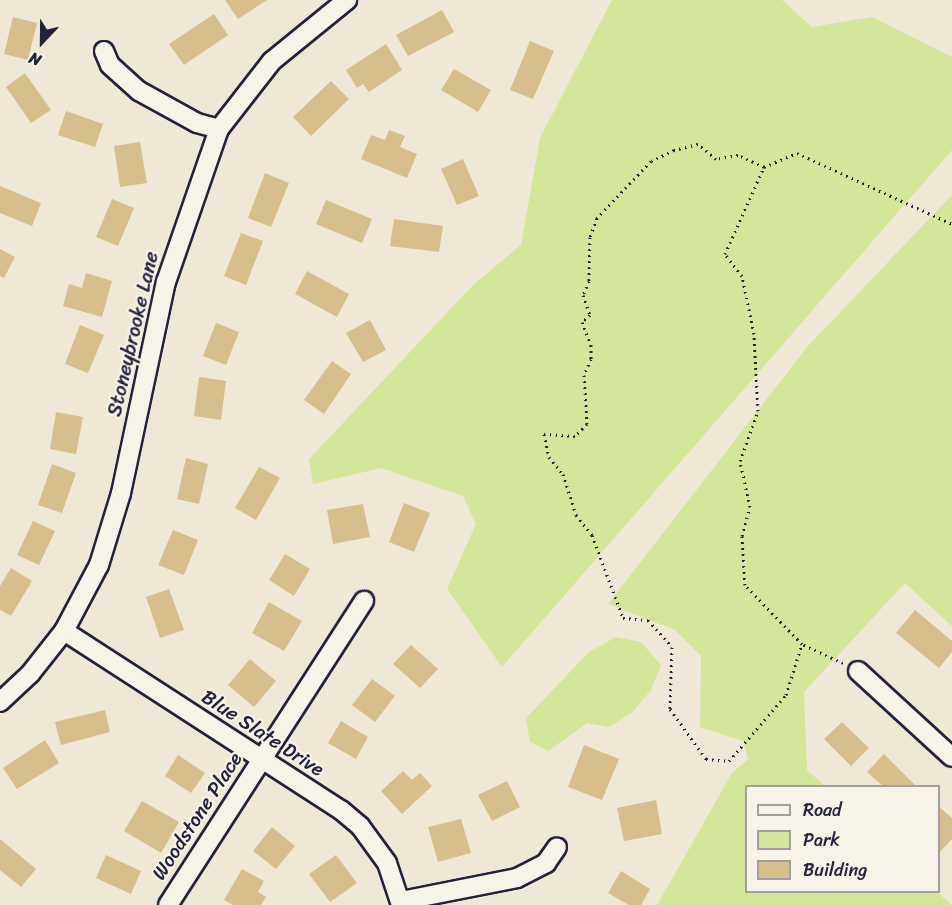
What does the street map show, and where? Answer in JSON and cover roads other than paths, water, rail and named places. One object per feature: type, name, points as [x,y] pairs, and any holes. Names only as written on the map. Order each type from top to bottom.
[{"type":"street","name":"Stoneybrooke Lane","points":[[0,702],[30,674],[64,631],[107,542],[166,282],[219,129],[272,61],[292,41],[347,0]]},
{"type":"street","points":[[104,51],[110,65],[139,91],[196,123],[219,129]]},
{"type":"street","name":"Woodstone Place","points":[[168,905],[364,601]]},
{"type":"street","name":"Blue Slate Drive","points":[[64,631],[261,758],[360,826],[387,863],[401,903]]},
{"type":"street","points":[[858,670],[952,757]]},
{"type":"street","points":[[401,903],[517,878],[546,863],[557,847]]}]
